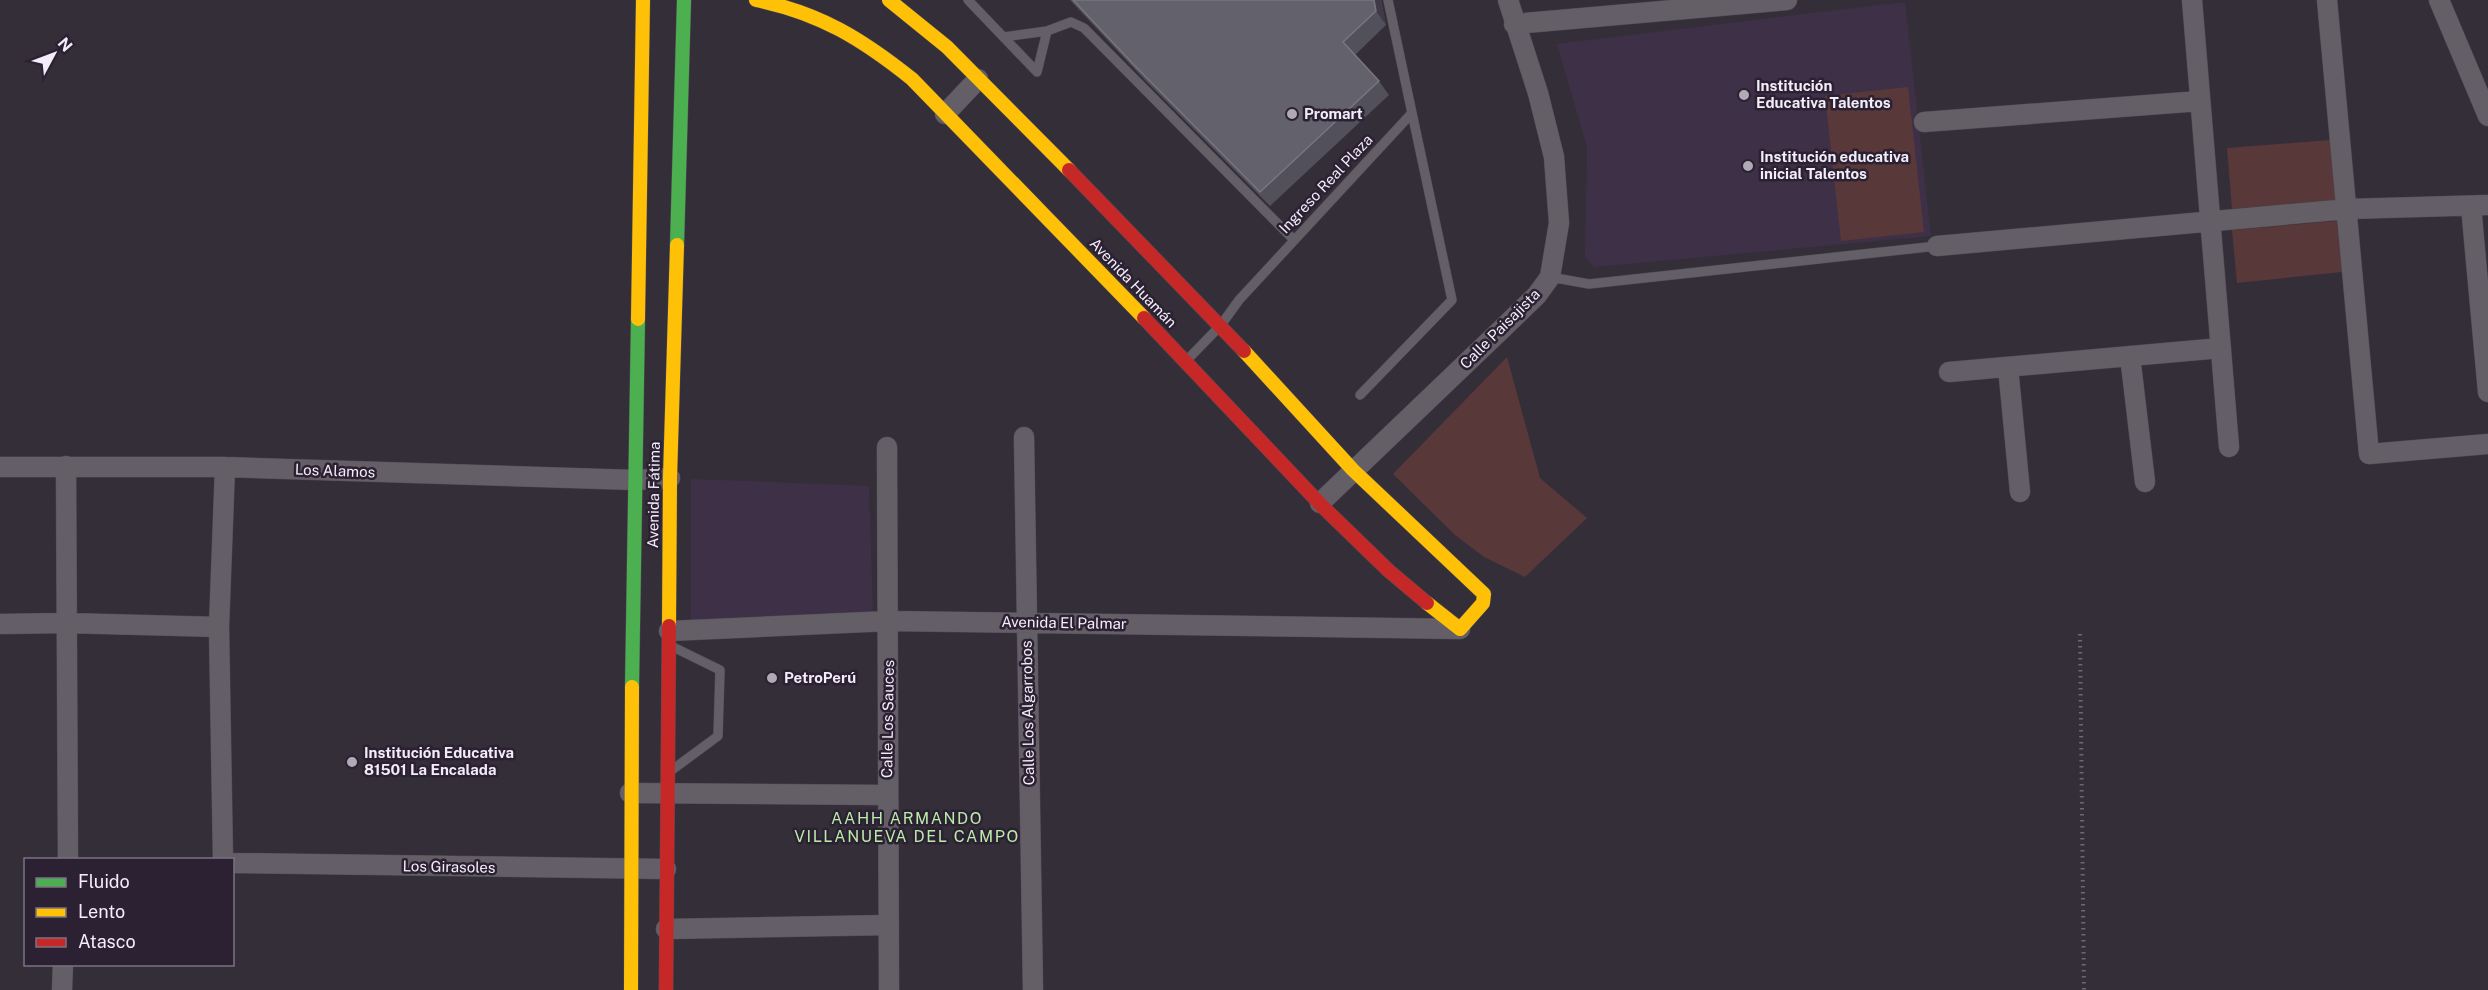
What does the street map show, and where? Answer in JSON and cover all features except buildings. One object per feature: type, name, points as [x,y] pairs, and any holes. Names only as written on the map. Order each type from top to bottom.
[{"type":"main road","name":"Avenida Fátima","points":[[631,990],[630,793],[642,0]]},
{"type":"main road","name":"Avenida Fátima","points":[[666,990],[670,478],[668,213],[684,0]]},
{"type":"main road","name":"Avenida Huamán","points":[[756,0],[784,5],[835,24],[876,49],[912,79],[1380,564],[1428,606],[1460,629]]},
{"type":"main road","points":[[889,0],[947,47],[1221,326],[1353,470],[1484,594],[1483,603],[1460,629]]},
{"type":"main road","points":[[639,212],[668,213]]},
{"type":"street","name":"Calle Paisajista","points":[[1320,503],[1537,295],[1550,277],[1559,223],[1554,156],[1538,93],[1508,0]]},
{"type":"street","points":[[1515,24],[1661,6],[1787,0]]},
{"type":"street","points":[[2192,0],[2229,447]]},
{"type":"street","points":[[2327,0],[2369,454],[2488,444]]},
{"type":"street","points":[[2439,0],[2488,116]]},
{"type":"street","points":[[945,114],[978,79]]},
{"type":"street","points":[[1924,122],[2200,100]]},
{"type":"street","points":[[1937,246],[2348,209],[2479,206],[2488,392]]},
{"type":"street","points":[[1948,372],[2221,348]]},
{"type":"street","points":[[2130,356],[2145,482]]},
{"type":"street","points":[[2008,367],[2020,492]]},
{"type":"street","name":"Calle Los Algarrobos","points":[[1024,437],[1033,990]]},
{"type":"street","name":"Calle Los Sauces","points":[[887,447],[889,990]]},
{"type":"street","name":"Los Alamos","points":[[0,466],[225,467],[635,480],[670,478]]},
{"type":"street","points":[[66,466],[68,858]]},
{"type":"street","points":[[224,858],[219,627],[225,467]]},
{"type":"street","name":"Avenida El Palmar","points":[[669,638],[889,621],[1460,629]]},
{"type":"street","points":[[0,624],[66,623],[219,627]]},
{"type":"street","points":[[630,793],[667,783],[887,795]]},
{"type":"street","name":"Los Girasoles","points":[[234,863],[666,869]]},
{"type":"street","points":[[666,929],[889,925]]},
{"type":"street","points":[[62,990],[63,966]]},
{"type":"lane","points":[[968,0],[1037,72],[1047,31]]},
{"type":"lane","points":[[1360,395],[1452,300],[1388,0]]},
{"type":"lane","points":[[1004,37],[1047,31],[1071,22],[1084,28],[1294,240]]},
{"type":"lane","name":"Ingreso Real Plaza","points":[[1186,361],[1221,326],[1239,300],[1412,113]]},
{"type":"lane","points":[[1550,277],[1589,284],[1937,246]]},
{"type":"lane","points":[[667,783],[718,736],[720,670],[669,638]]},
{"type":"path","points":[[2079,634],[2084,990]]},
{"type":"shaded area","name":"Institución Educativa Talentos","points":[[1905,2],[1931,236],[1594,267],[1585,256],[1587,147],[1557,44]]},
{"type":"shaded area","points":[[1908,87],[1924,232],[1841,241],[1825,96]]},
{"type":"shaded area","points":[[2330,140],[2336,200],[2232,209],[2227,148]]},
{"type":"shaded area","points":[[2337,221],[2342,272],[2237,283],[2232,230]]},
{"type":"shaded area","points":[[1507,357],[1540,478],[1587,518],[1525,577],[1484,557],[1455,535],[1393,474]]},
{"type":"shaded area","points":[[691,479],[869,486],[873,615],[691,621]]},
{"type":"traffic: fast","points":[[677,245],[684,0]]},
{"type":"traffic: fast","points":[[632,687],[638,319]]},
{"type":"traffic: slow","points":[[638,319],[643,0]]},
{"type":"traffic: slow","points":[[756,0],[800,12],[839,29],[876,52],[912,79],[1144,318]]},
{"type":"traffic: slow","points":[[889,0],[947,47],[1069,170]]},
{"type":"traffic: slow","points":[[669,626],[670,478],[677,245]]},
{"type":"traffic: slow","points":[[1244,351],[1353,470],[1484,594],[1483,603],[1460,629],[1427,603]]},
{"type":"traffic: slow","points":[[631,990],[632,687]]},
{"type":"traffic: jam","points":[[1069,170],[1244,351]]},
{"type":"traffic: jam","points":[[1144,318],[1323,507],[1389,571],[1427,603]]},
{"type":"traffic: jam","points":[[666,990],[669,626]]},
{"type":"place","name":"Institución Educativa Talentos","points":[[1744,95]]},
{"type":"place","name":"Promart","points":[[1292,114]]},
{"type":"place","name":"Institución educativa inicial Talentos","points":[[1748,166]]},
{"type":"place","name":"PetroPerú","points":[[772,678]]},
{"type":"place","name":"Institución Educativa 81501 La Encalada","points":[[352,762]]},
{"type":"district","name":"AAHH ARMANDO VILLANUEVA DEL CAMPO","points":[[907,827]]}]
